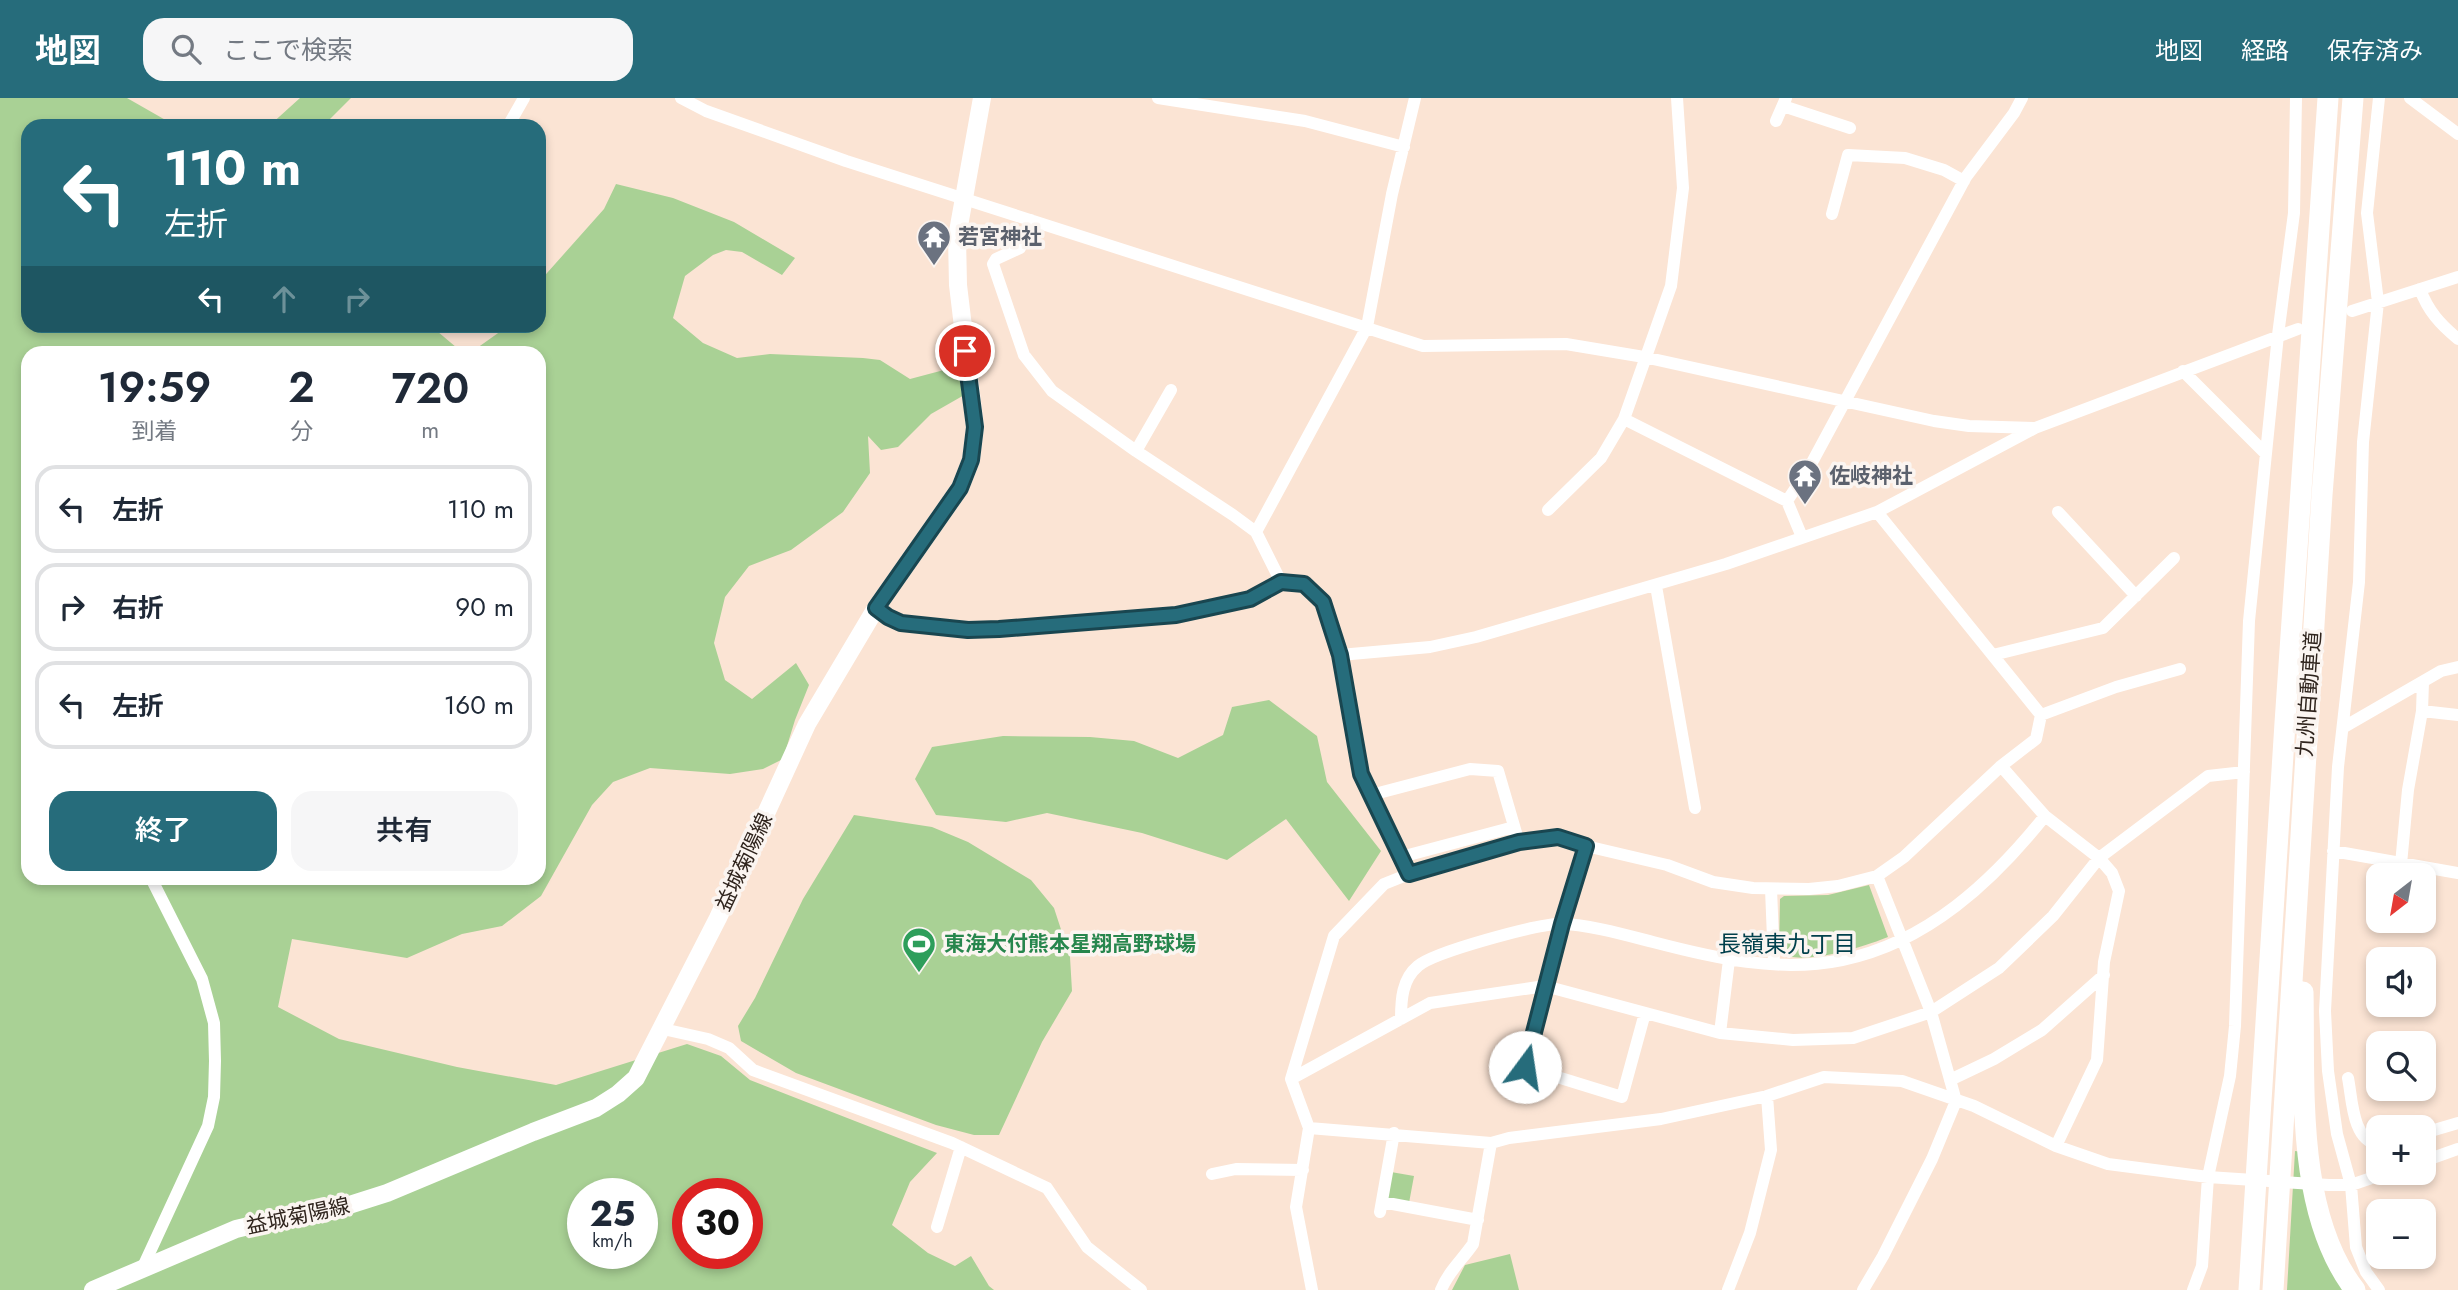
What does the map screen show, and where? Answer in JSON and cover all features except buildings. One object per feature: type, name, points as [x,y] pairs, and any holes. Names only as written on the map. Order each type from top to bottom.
[{"type":"highway","name":"九州自動車道","points":[[2249,1290],[2328,98]]},
{"type":"highway","name":"九州自動車道","points":[[2273,1290],[2302,787],[2353,98]]},
{"type":"highway","points":[[2302,787],[2306,1138],[2316,1199],[2326,1233],[2342,1272],[2356,1290]]},
{"type":"main road","name":"益城菊陽線","points":[[93,1290],[236,1229],[290,1216],[321,1214],[387,1193],[596,1108],[636,1078],[663,1029],[733,885],[807,724],[876,608],[960,488],[971,460],[975,427],[958,285],[957,237],[982,98]]},
{"type":"street","points":[[512,119],[524,98]]},
{"type":"street","points":[[681,98],[706,111],[782,140],[1423,346],[1566,344],[1644,357],[1957,425],[2035,428]]},
{"type":"street","points":[[1158,98],[1305,121],[1404,147]]},
{"type":"street","points":[[1256,533],[1367,327],[1392,194],[1415,98]]},
{"type":"street","points":[[1548,510],[1601,458],[1624,419],[1671,286],[1683,188],[1678,98]]},
{"type":"street","points":[[1787,501],[1809,468],[1964,181],[2022,98]]},
{"type":"street","points":[[2193,1290],[2202,1266],[2208,1177],[2230,1076],[2235,1026],[2249,621],[2278,335],[2294,214],[2296,98]]},
{"type":"street","points":[[2379,98],[2367,213],[2378,302],[2363,442],[2359,582],[2338,767],[2325,1011],[2328,1071],[2337,1134],[2351,1185],[2356,1247],[2366,1272],[2379,1290]]},
{"type":"street","points":[[2410,98],[2458,134]]},
{"type":"street","points":[[1776,121],[1784,102],[1850,128]]},
{"type":"street","points":[[1832,214],[1848,155],[1905,158],[1944,170],[1964,181]]},
{"type":"street","points":[[1031,220],[1020,248],[993,264],[1024,355],[1052,391],[1136,451],[1234,515],[1256,533],[1281,582]]},
{"type":"street","points":[[2352,311],[2458,277]]},
{"type":"street","points":[[2420,289],[2425,303],[2438,323],[2458,339]]},
{"type":"street","points":[[1340,655],[1430,647],[1476,637],[1726,565],[1877,512],[2035,428],[2298,329]]},
{"type":"street","points":[[2183,371],[2266,454]]},
{"type":"street","points":[[1136,451],[1171,390]]},
{"type":"street","points":[[1624,419],[1787,501],[1802,537]]},
{"type":"street","points":[[1877,512],[2041,715]]},
{"type":"street","points":[[2058,512],[2136,596]]},
{"type":"street","points":[[1993,655],[2103,628],[2174,558]]},
{"type":"street","points":[[876,608],[901,623],[968,630],[999,629],[1176,615],[1250,599],[1281,582],[1304,584],[1323,602],[1340,655],[1361,774],[1409,874]]},
{"type":"street","points":[[1656,586],[1695,808]]},
{"type":"street","points":[[2344,727],[2441,671],[2458,667]]},
{"type":"street","points":[[2041,715],[2116,687],[2180,669]]},
{"type":"street","points":[[2402,863],[2408,790],[2422,711],[2423,682]]},
{"type":"street","points":[[2422,711],[2458,715]]},
{"type":"street","points":[[1312,1290],[1296,1207],[1309,1128],[1291,1079],[1334,936],[1384,884],[1409,874],[1519,842],[1558,837],[1667,865],[1713,882],[1771,889],[1838,886],[1877,876],[1903,857],[2001,766],[2036,739],[2041,715]]},
{"type":"street","points":[[2001,766],[2045,816],[2099,858],[2112,873],[2119,891],[2104,975],[2097,1060],[2056,1146]]},
{"type":"street","points":[[1371,795],[1470,769],[1498,771],[1519,842]]},
{"type":"street","points":[[1291,1079],[1430,1003],[1545,986],[1720,1033],[1793,1040],[1853,1038],[1931,1012],[1998,968],[2053,916],[2099,858],[2208,775],[2244,772]]},
{"type":"street","points":[[1401,1019],[1404,988],[1408,977],[1419,965],[1456,950],[1540,926],[1562,924],[1621,934],[1743,963],[1839,961],[1867,954],[1902,940],[1968,898],[2001,868],[2045,816]]},
{"type":"street","points":[[1401,857],[1514,827]]},
{"type":"street","points":[[1586,846],[1562,924],[1525,1067],[1622,1097],[1645,1013]]},
{"type":"street","points":[[2333,851],[2397,863]]},
{"type":"street","points":[[2436,869],[2458,873]]},
{"type":"street","points":[[1863,1290],[1932,1159],[1956,1101],[1931,1012],[1877,876]]},
{"type":"street","points":[[142,1269],[208,1126],[214,1097],[214,1023],[202,979],[155,885]]},
{"type":"street","points":[[1771,889],[1774,963]]},
{"type":"street","points":[[1720,1033],[1729,960]]},
{"type":"street","points":[[1950,1080],[1994,1059],[2042,1030],[2104,975]]},
{"type":"street","points":[[663,1029],[708,1039],[729,1048],[753,1070],[961,1147],[1047,1188],[1087,1247],[1141,1290]]},
{"type":"street","points":[[1309,1128],[1491,1143],[1509,1138],[1661,1119],[1767,1097],[1824,1077],[1902,1081],[2001,1118],[2056,1146],[2108,1164],[2208,1177],[2329,1185],[2351,1185],[2366,1180]]},
{"type":"street","points":[[2348,1078],[2357,1125],[2366,1137]]},
{"type":"street","points":[[1728,1290],[1751,1233],[1771,1150],[1767,1097]]},
{"type":"street","points":[[2436,1129],[2458,1122]]},
{"type":"street","points":[[1394,1133],[1381,1207],[1478,1220]]},
{"type":"street","points":[[1441,1290],[1448,1274],[1473,1244],[1491,1143]]},
{"type":"street","points":[[937,1227],[961,1147]]},
{"type":"street","points":[[2436,1157],[2458,1149]]},
{"type":"street","points":[[1212,1174],[1236,1169],[1303,1170]]},
{"type":"green space","points":[[0,98],[127,98],[164,119],[21,119],[21,333],[439,333],[455,346],[21,346],[21,885],[546,885],[546,346],[480,346],[498,333],[546,333],[546,274],[604,209],[616,184],[673,198],[734,222],[795,258],[782,275],[742,252],[726,250],[713,255],[685,276],[673,318],[703,343],[737,358],[770,354],[880,360],[910,379],[959,366],[966,394],[931,414],[898,447],[881,450],[868,436],[870,473],[843,512],[791,550],[749,566],[725,597],[714,643],[725,680],[752,699],[796,663],[809,685],[783,759],[763,769],[730,774],[650,768],[613,782],[592,805],[541,896],[502,926],[462,934],[407,958],[292,939],[278,1007],[339,1039],[457,1067],[556,1085],[687,1044],[721,1056],[750,1080],[937,1153],[910,1182],[892,1225],[928,1253],[955,1266],[971,1256],[994,1290],[0,1290]]},
{"type":"green space","points":[[300,98],[351,98],[330,119],[277,119]]},
{"type":"green space","points":[[1269,700],[1317,736],[1327,782],[1381,851],[1349,901],[1286,819],[1227,860],[1142,833],[1047,813],[1006,822],[936,815],[915,779],[932,747],[1003,736],[1090,737],[1134,741],[1178,758],[1223,735],[1232,707]]},
{"type":"green space","name":"東海大付熊本星翔高野球場","points":[[854,815],[932,827],[968,842],[1031,880],[1054,908],[1070,957],[1072,991],[1042,1042],[999,1135],[974,1135],[936,1125],[796,1073],[741,1041],[738,1026],[755,998],[803,899]]},
{"type":"green space","points":[[1869,885],[1888,937],[1816,957],[1801,958],[1779,952],[1780,899],[1784,896],[1828,895]]},
{"type":"green space","points":[[2295,1151],[2302,1152],[2348,1290],[2287,1290]]},
{"type":"green space","points":[[1391,1172],[1414,1176],[1409,1203],[1386,1199]]},
{"type":"green space","points":[[1510,1254],[1519,1290],[1452,1290],[1465,1265]]},
{"type":"place","name":"若宮神社","points":[[934,267]]},
{"type":"place","name":"佐岐神社","points":[[1805,506]]},
{"type":"place","name":"東海大付熊本星翔高野球場","points":[[919,974]]},
{"type":"district","name":"長嶺東九丁目","points":[[1787,944]]},
{"type":"route","points":[[965,351],[975,427],[971,460],[960,488],[876,608],[901,623],[968,630],[999,629],[1176,615],[1250,599],[1281,582],[1304,584],[1323,602],[1340,655],[1361,774],[1409,874],[1519,842],[1558,837],[1586,846],[1562,924],[1525,1067]]}]
